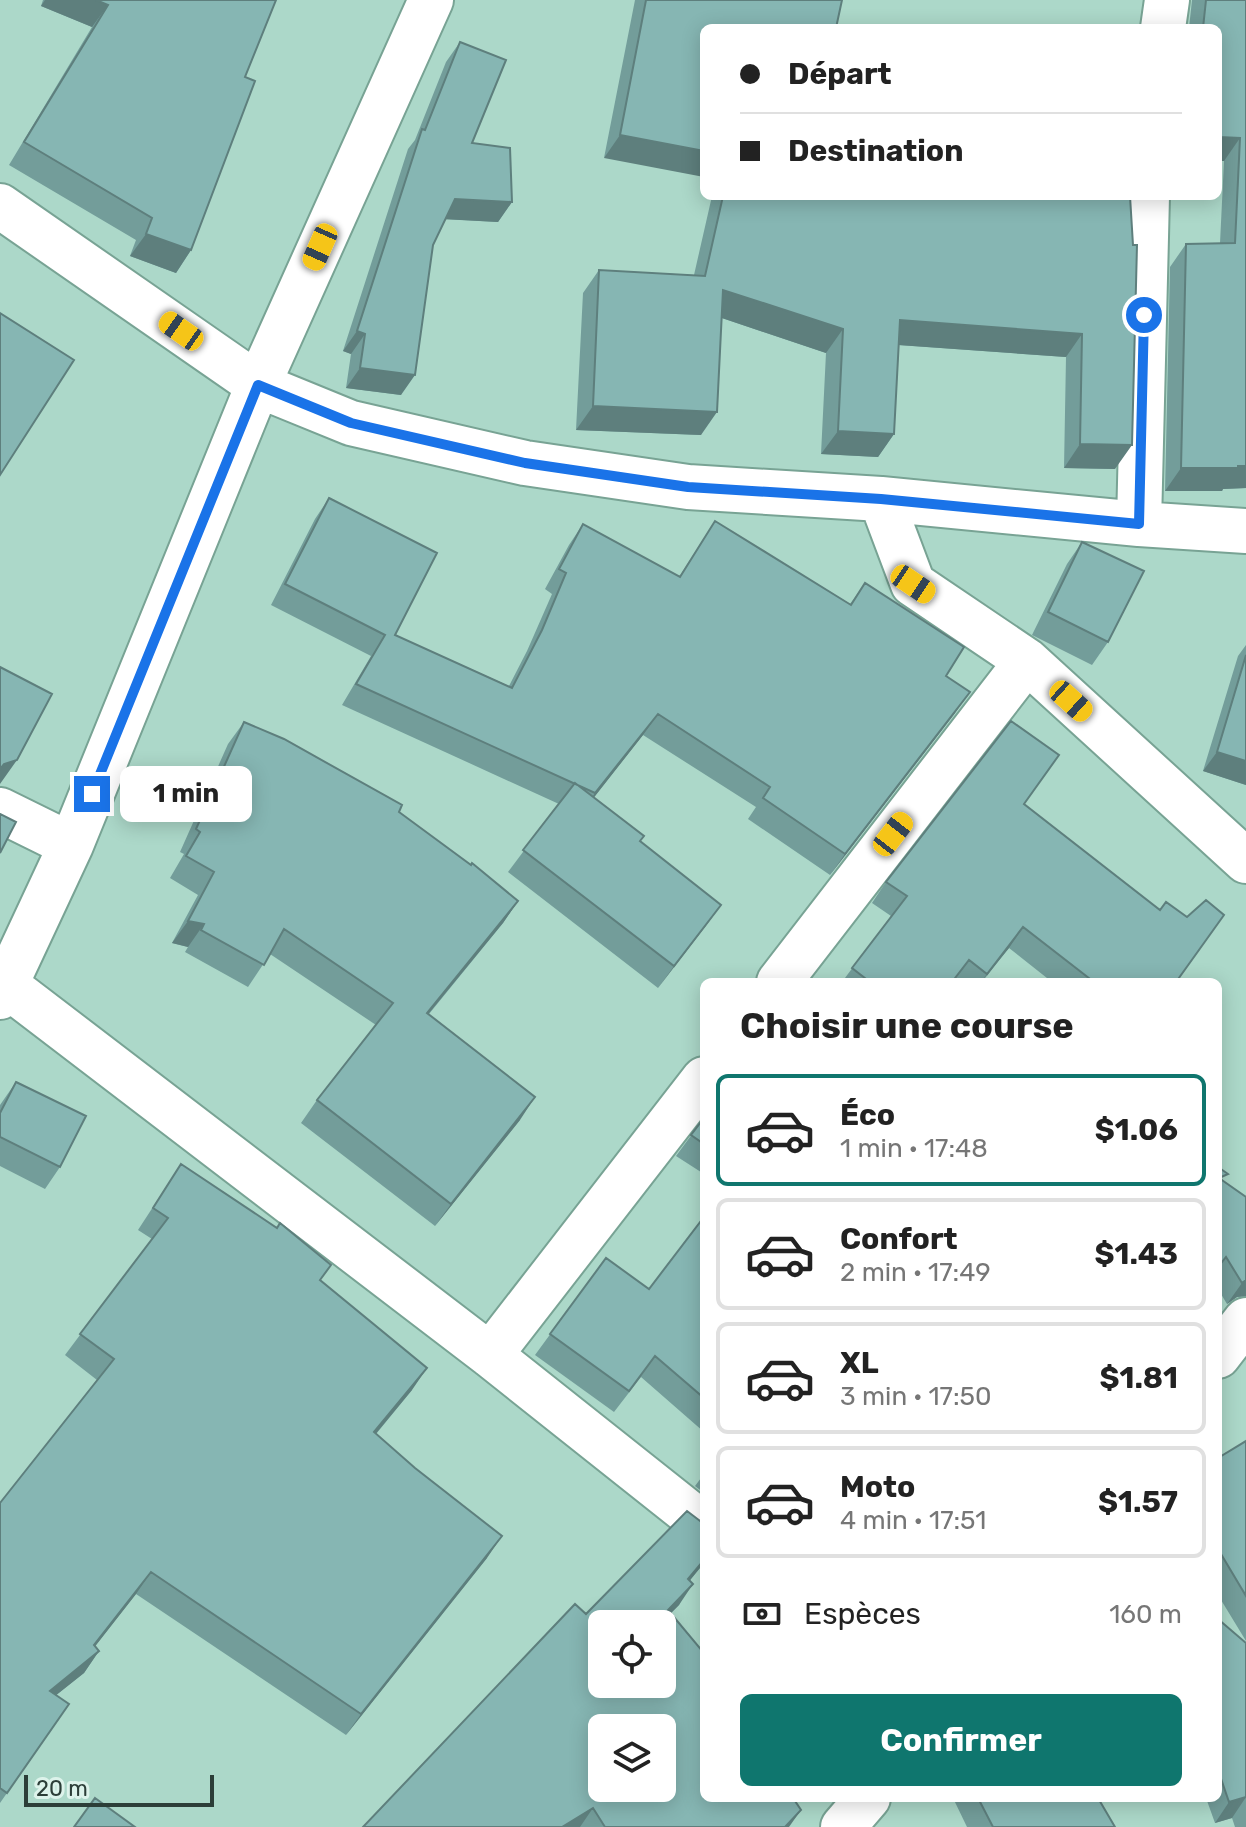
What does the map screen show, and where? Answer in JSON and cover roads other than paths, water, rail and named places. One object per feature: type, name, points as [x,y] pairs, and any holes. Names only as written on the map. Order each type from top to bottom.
[{"type":"street","points":[[431,0],[258,385],[71,845],[3,991],[490,1355],[700,1522]]},
{"type":"street","points":[[1164,24],[1167,0]]},
{"type":"street","points":[[1139,524],[1147,200]]},
{"type":"street","points":[[0,206],[258,385],[351,423],[525,463],[688,487],[881,499],[1246,531]]},
{"type":"street","points":[[881,499],[913,584],[1027,661],[1246,861]]},
{"type":"street","points":[[782,978],[1027,661]]},
{"type":"street","points":[[0,810],[71,845]]},
{"type":"street","points":[[490,1355],[700,1084]]},
{"type":"street","points":[[1222,1351],[1246,1320]]},
{"type":"street","points":[[843,1827],[865,1802]]}]
